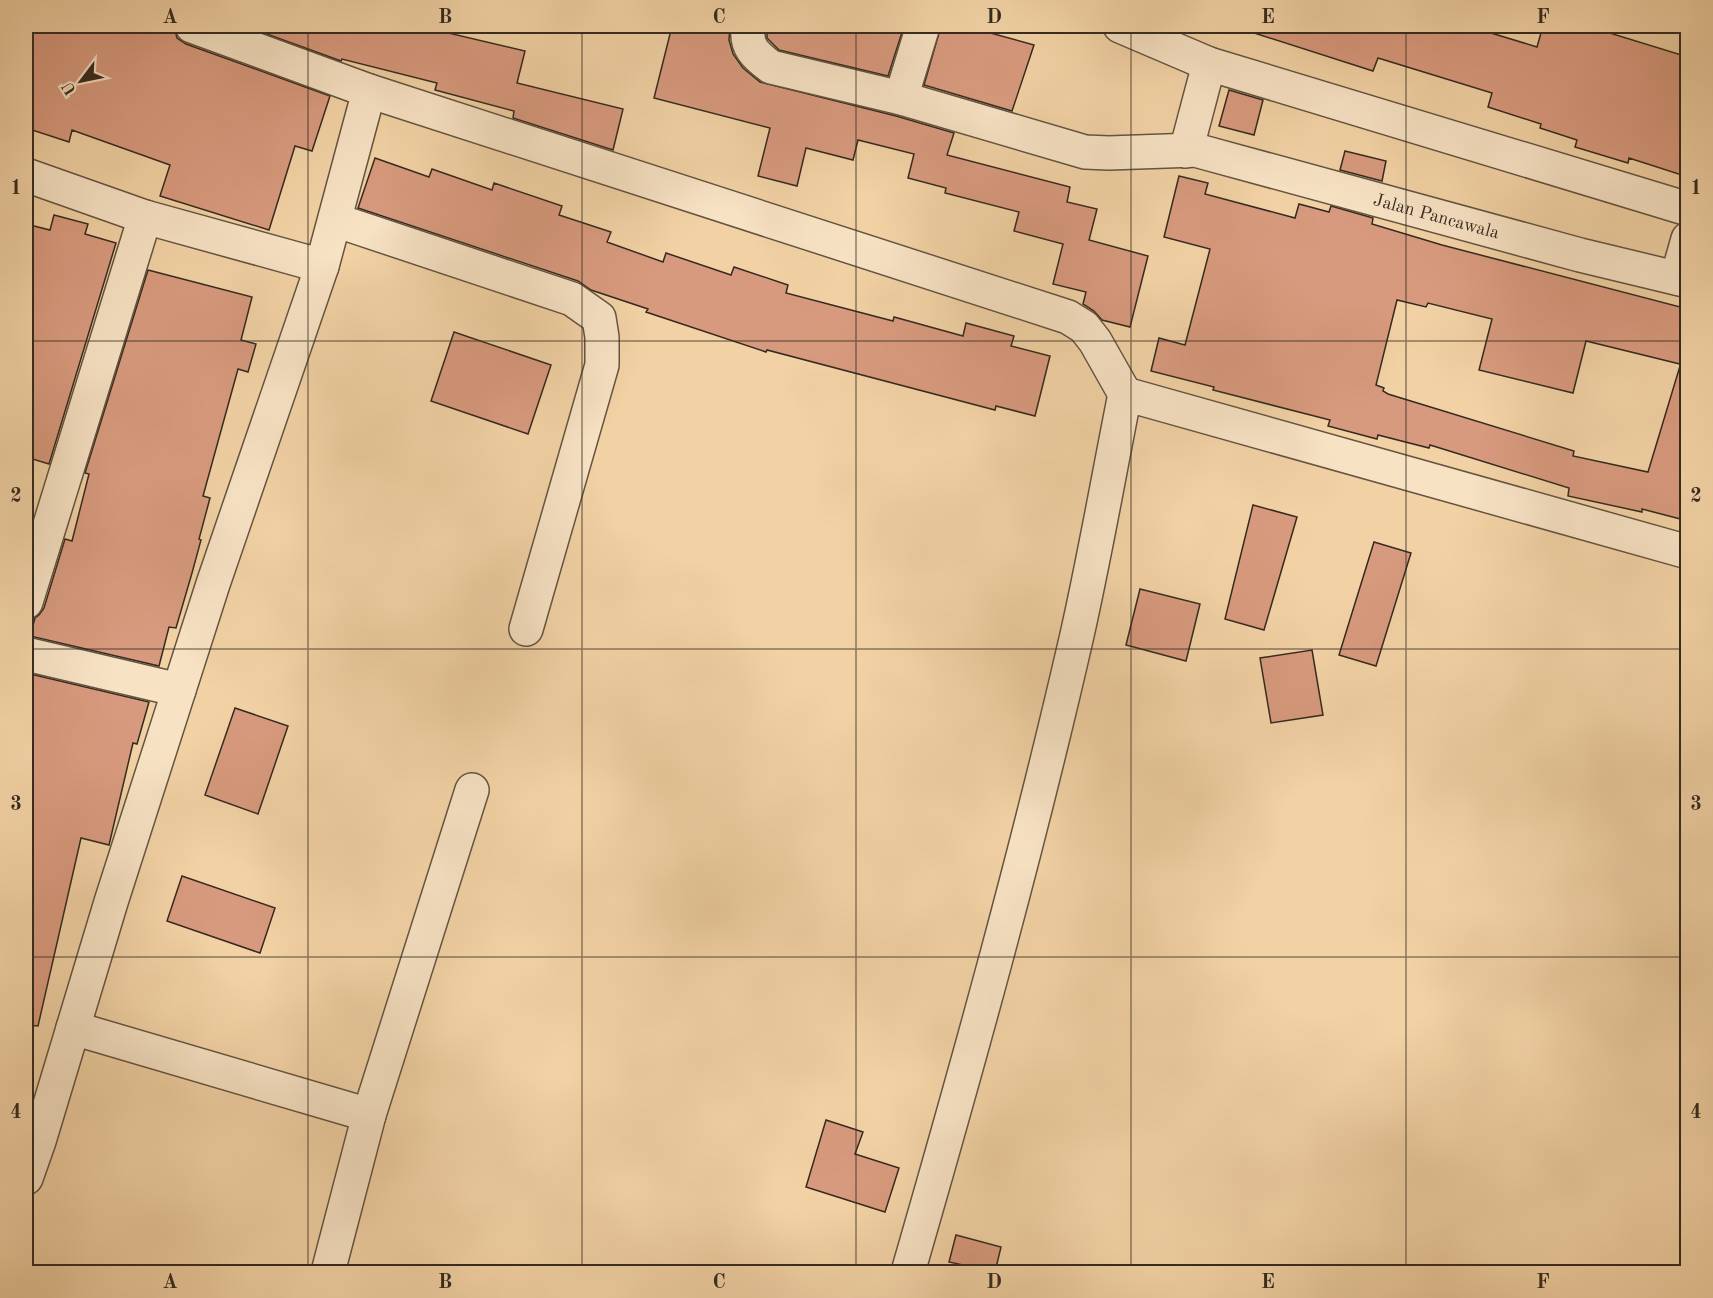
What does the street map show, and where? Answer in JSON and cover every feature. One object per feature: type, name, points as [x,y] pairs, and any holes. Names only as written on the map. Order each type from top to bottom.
[{"type":"street","points":[[192,26],[369,91],[1068,317],[1084,327],[1095,341],[1125,394],[1077,633],[1034,811],[968,1063],[908,1272]]},
{"type":"street","name":"Jalan Pancawala","points":[[749,26],[749,44],[756,56],[771,67],[900,98],[1084,152],[1195,150],[1580,255],[1682,280]]},
{"type":"street","points":[[900,98],[923,26]]},
{"type":"street","points":[[1120,26],[1209,64],[1688,209]]},
{"type":"street","points":[[1186,151],[1209,64]]},
{"type":"street","points":[[26,1178],[32,1138],[73,1028],[213,584],[322,266],[369,91]]},
{"type":"street","points":[[26,175],[145,217],[322,266]]},
{"type":"street","points":[[26,602],[145,217]]},
{"type":"street","points":[[335,220],[572,299],[598,318],[602,338],[602,365],[525,628]]},
{"type":"street","points":[[1682,280],[1688,238]]},
{"type":"street","points":[[1125,394],[1688,552]]},
{"type":"street","points":[[26,654],[179,690]]},
{"type":"street","points":[[328,1272],[369,1115],[472,790]]},
{"type":"street","points":[[73,1028],[369,1115]]},
{"type":"building","points":[[26,26],[174,26],[177,38],[186,44],[330,96],[312,151],[295,146],[269,230],[160,196],[170,165],[72,130],[69,142],[26,128]]},
{"type":"building","points":[[245,26],[445,26],[444,32],[525,51],[517,83],[623,109],[613,150],[513,118],[514,111],[435,90],[437,83],[342,59],[341,61]]},
{"type":"building","points":[[672,26],[730,26],[729,40],[733,54],[743,68],[760,82],[954,133],[947,155],[1070,187],[1067,202],[1097,209],[1089,240],[1148,256],[1130,327],[1102,320],[1083,304],[1086,292],[1053,284],[1063,244],[1014,231],[1019,212],[945,193],[946,188],[908,178],[914,154],[858,140],[853,160],[806,148],[797,186],[758,176],[770,128],[654,98]]},
{"type":"building","points":[[767,26],[904,26],[888,76],[779,50],[767,38]]},
{"type":"building","points":[[941,26],[965,26],[1034,45],[1012,111],[924,85]]},
{"type":"building","points":[[1252,26],[1468,26],[1537,47],[1543,26],[1587,26],[1688,57],[1688,177],[1629,158],[1628,163],[1575,147],[1577,140],[1540,128],[1541,124],[1488,107],[1492,93],[1378,58],[1373,71],[1251,32]]},
{"type":"building","points":[[1229,90],[1263,100],[1254,135],[1219,126]]},
{"type":"building","points":[[1345,151],[1386,161],[1382,181],[1340,170]]},
{"type":"building","points":[[375,158],[429,177],[432,169],[492,190],[494,183],[562,206],[559,215],[611,232],[607,242],[663,262],[666,253],[731,275],[734,267],[788,285],[786,293],[893,321],[894,317],[963,336],[966,323],[1014,336],[1011,346],[1050,356],[1035,416],[996,406],[995,410],[767,350],[766,352],[646,312],[648,309],[591,290],[578,281],[358,208]]},
{"type":"building","points":[[1179,176],[1208,183],[1205,194],[1295,218],[1299,204],[1329,212],[1331,206],[1373,218],[1372,224],[1442,245],[1688,309],[1688,366],[1586,341],[1573,393],[1479,370],[1492,319],[1428,303],[1426,307],[1397,300],[1376,385],[1384,388],[1383,391],[1388,394],[1574,451],[1573,456],[1648,472],[1680,366],[1688,367],[1688,521],[1642,509],[1642,512],[1568,496],[1569,488],[1430,445],[1429,448],[1378,435],[1377,439],[1328,426],[1330,420],[1213,390],[1214,387],[1151,371],[1159,338],[1185,345],[1210,249],[1164,237]]},
{"type":"building","points":[[54,215],[88,224],[85,234],[116,243],[49,464],[26,457],[26,224],[50,230]]},
{"type":"building","points":[[148,270],[252,297],[241,340],[256,344],[248,372],[238,369],[203,496],[210,498],[199,539],[201,540],[176,628],[169,627],[159,666],[30,636],[35,618],[44,608],[65,539],[72,541],[89,474],[85,473]]},
{"type":"building","points":[[454,332],[551,365],[528,434],[431,401]]},
{"type":"building","points":[[1253,505],[1297,517],[1264,630],[1225,619]]},
{"type":"building","points":[[1374,542],[1411,553],[1376,666],[1339,655]]},
{"type":"building","points":[[1140,589],[1200,604],[1186,661],[1126,645]]},
{"type":"building","points":[[1312,650],[1323,715],[1271,723],[1260,658]]},
{"type":"building","points":[[26,673],[149,702],[137,744],[133,743],[109,845],[81,838],[38,1026],[26,1025]]},
{"type":"building","points":[[235,708],[288,726],[258,814],[205,795]]},
{"type":"building","points":[[182,876],[275,908],[260,953],[167,921]]},
{"type":"building","points":[[826,1120],[863,1132],[855,1154],[899,1168],[885,1212],[806,1187]]},
{"type":"building","points":[[956,1235],[1001,1247],[995,1272],[949,1262]]}]
